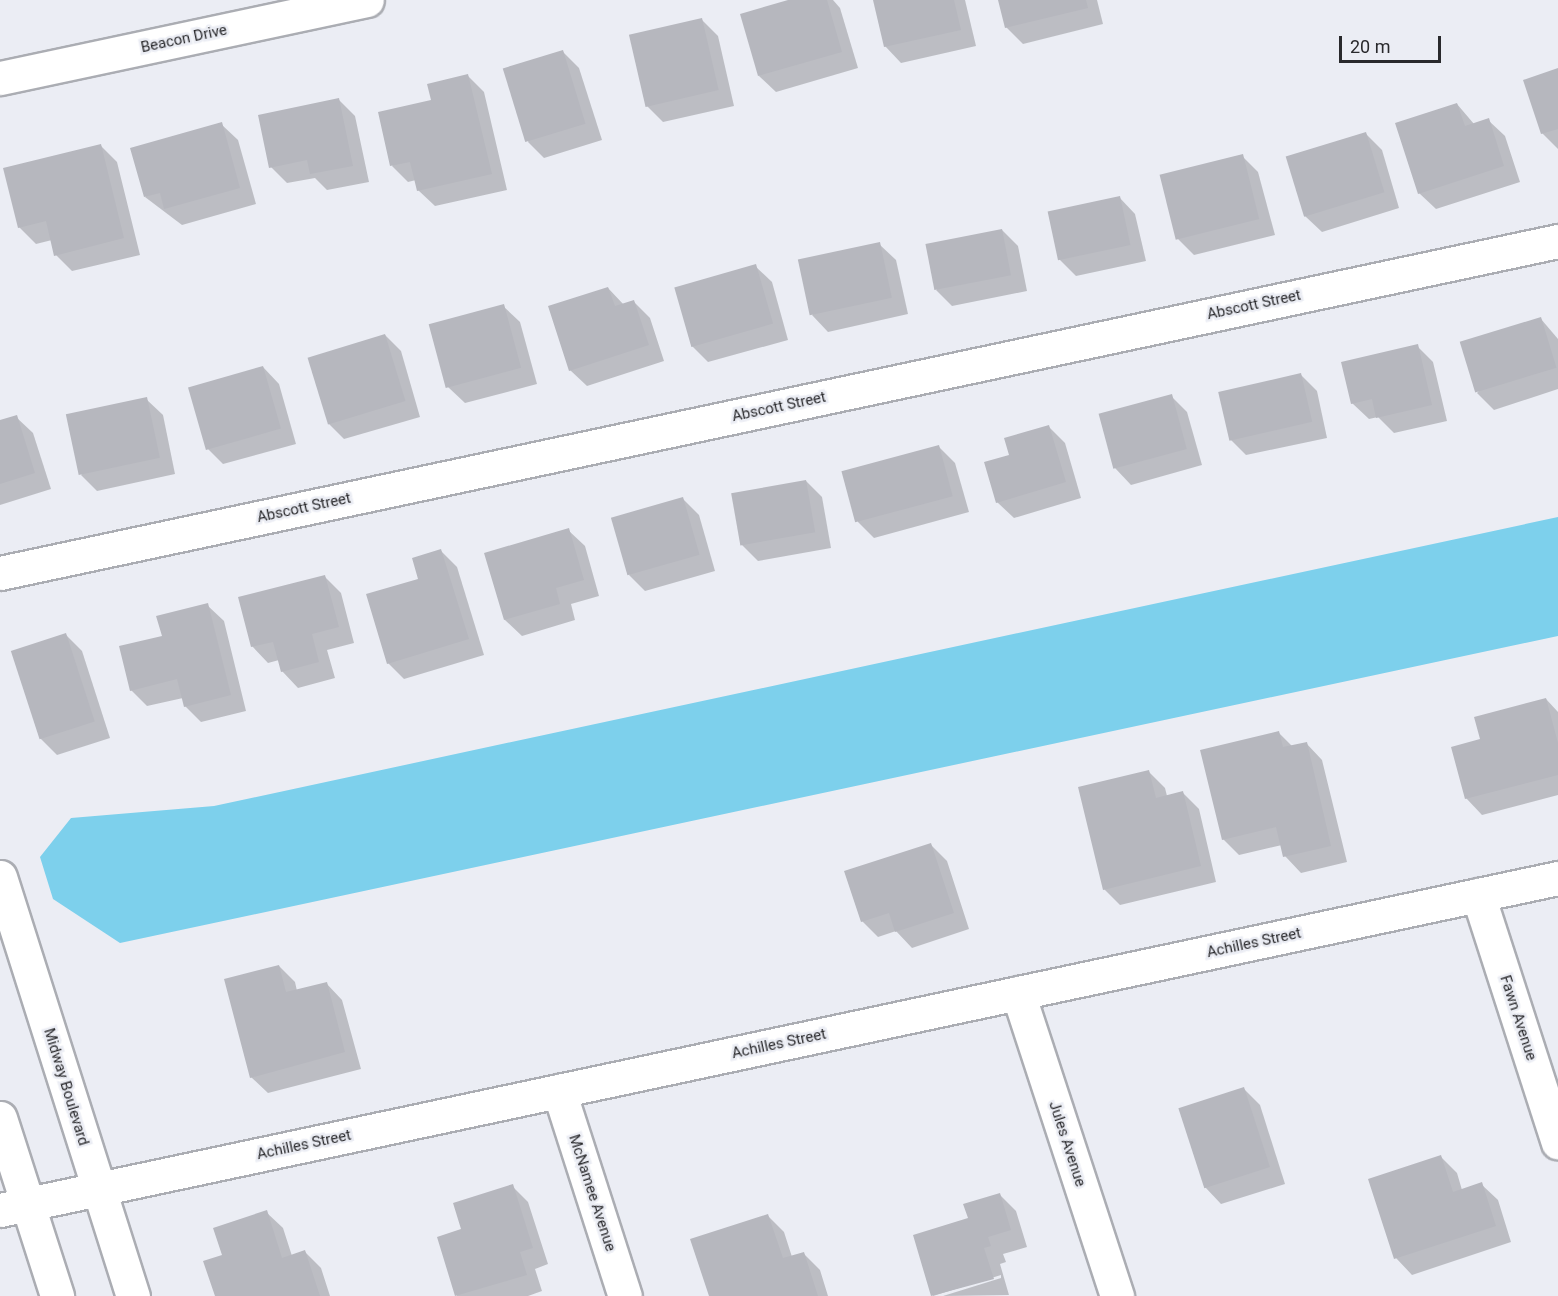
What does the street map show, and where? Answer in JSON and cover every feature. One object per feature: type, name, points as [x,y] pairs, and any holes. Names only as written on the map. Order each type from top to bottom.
[{"type":"street","name":"Beacon Drive","points":[[0,78],[367,0]]},
{"type":"street","name":"Abscott Street","points":[[0,573],[1558,240]]},
{"type":"street","name":"Midway Boulevard","points":[[0,878],[133,1296]]},
{"type":"street","name":"Achilles Street","points":[[14,1207],[1558,878]]},
{"type":"street","name":"Fawn Avenue","points":[[1478,895],[1558,1142]]},
{"type":"street","name":"Jules Avenue","points":[[1018,993],[1117,1296]]},
{"type":"street","name":"McNamee Avenue","points":[[559,1091],[625,1296]]},
{"type":"street","points":[[0,1118],[14,1207],[57,1296]]},
{"type":"water","points":[[1558,517],[1558,636],[120,943],[53,899],[40,857],[71,818],[214,806]]},
{"type":"building","points":[[788,0],[827,0],[842,52],[758,76],[740,14]]},
{"type":"building","points":[[873,0],[954,0],[961,30],[884,47]]},
{"type":"building","points":[[998,0],[1086,0],[1088,8],[1005,28]]},
{"type":"building","points":[[702,18],[719,90],[646,107],[629,35]]},
{"type":"building","points":[[563,50],[586,124],[525,142],[503,68]]},
{"type":"building","points":[[1558,68],[1558,129],[1541,134],[1523,80]]},
{"type":"building","points":[[468,74],[492,174],[417,191],[410,162],[390,166],[378,112],[431,100],[427,84]]},
{"type":"building","points":[[339,98],[353,166],[310,174],[307,160],[269,168],[258,115]]},
{"type":"building","points":[[1457,103],[1465,126],[1489,118],[1504,166],[1418,194],[1395,123]]},
{"type":"building","points":[[222,122],[240,188],[164,209],[160,193],[144,197],[130,148]]},
{"type":"building","points":[[1366,132],[1384,192],[1304,217],[1286,157]]},
{"type":"building","points":[[101,144],[124,238],[54,256],[46,221],[18,228],[3,168]]},
{"type":"building","points":[[1243,154],[1259,219],[1176,240],[1160,175]]},
{"type":"building","points":[[1120,196],[1130,245],[1058,260],[1048,211]]},
{"type":"building","points":[[1002,229],[1011,275],[934,290],[925,244]]},
{"type":"building","points":[[880,242],[892,298],[810,315],[798,259]]},
{"type":"building","points":[[756,264],[773,324],[691,347],[674,287]]},
{"type":"building","points":[[608,287],[615,306],[634,300],[649,345],[569,371],[548,306]]},
{"type":"building","points":[[504,304],[521,368],[446,388],[429,324]]},
{"type":"building","points":[[1541,317],[1556,368],[1475,393],[1460,342]]},
{"type":"building","points":[[385,334],[405,401],[328,425],[308,358]]},
{"type":"building","points":[[1418,344],[1432,405],[1376,418],[1372,399],[1351,404],[1341,362]]},
{"type":"building","points":[[263,366],[281,428],[206,450],[188,387]]},
{"type":"building","points":[[1301,373],[1312,422],[1229,441],[1218,392]]},
{"type":"building","points":[[1172,394],[1187,449],[1113,469],[1099,414]]},
{"type":"building","points":[[147,397],[160,458],[79,475],[66,414]]},
{"type":"building","points":[[17,415],[35,473],[0,484],[0,420]]},
{"type":"building","points":[[1049,425],[1066,482],[996,503],[984,462],[1009,455],[1004,438]]},
{"type":"building","points":[[939,445],[953,496],[855,522],[841,471]]},
{"type":"building","points":[[806,480],[815,532],[740,545],[731,493]]},
{"type":"building","points":[[683,497],[700,555],[627,575],[611,518]]},
{"type":"building","points":[[569,528],[584,580],[556,588],[560,604],[504,620],[484,553]]},
{"type":"building","points":[[441,549],[469,639],[387,664],[366,594],[418,579],[412,558]]},
{"type":"building","points":[[325,575],[339,627],[312,634],[319,662],[281,672],[273,642],[251,647],[238,597]]},
{"type":"building","points":[[208,603],[231,695],[184,707],[177,679],[130,691],[119,646],[162,636],[156,616]]},
{"type":"building","points":[[66,633],[95,721],[40,739],[11,651]]},
{"type":"building","points":[[1546,698],[1558,743],[1558,775],[1465,799],[1451,747],[1480,739],[1474,717]]},
{"type":"building","points":[[1279,731],[1283,747],[1307,742],[1331,846],[1283,857],[1276,827],[1222,840],[1200,750]]},
{"type":"building","points":[[1149,770],[1156,798],[1183,791],[1201,866],[1103,890],[1078,787]]},
{"type":"building","points":[[931,843],[954,913],[895,932],[889,913],[861,922],[844,871]]},
{"type":"building","points":[[279,965],[286,992],[327,982],[345,1052],[250,1078],[224,979]]},
{"type":"building","points":[[1244,1087],[1270,1167],[1204,1188],[1178,1108]]},
{"type":"building","points":[[1441,1155],[1453,1192],[1482,1182],[1496,1226],[1394,1259],[1368,1179]]},
{"type":"building","points":[[513,1184],[533,1248],[520,1252],[527,1275],[455,1296],[437,1237],[461,1229],[453,1203]]},
{"type":"building","points":[[1000,1193],[1011,1230],[988,1237],[991,1246],[984,1248],[994,1279],[931,1296],[913,1235],[968,1218],[963,1204]]},
{"type":"building","points":[[267,1210],[282,1258],[305,1250],[320,1296],[215,1296],[203,1261],[222,1255],[213,1228]]},
{"type":"building","points":[[768,1214],[783,1258],[804,1252],[818,1296],[709,1296],[690,1239]]}]
